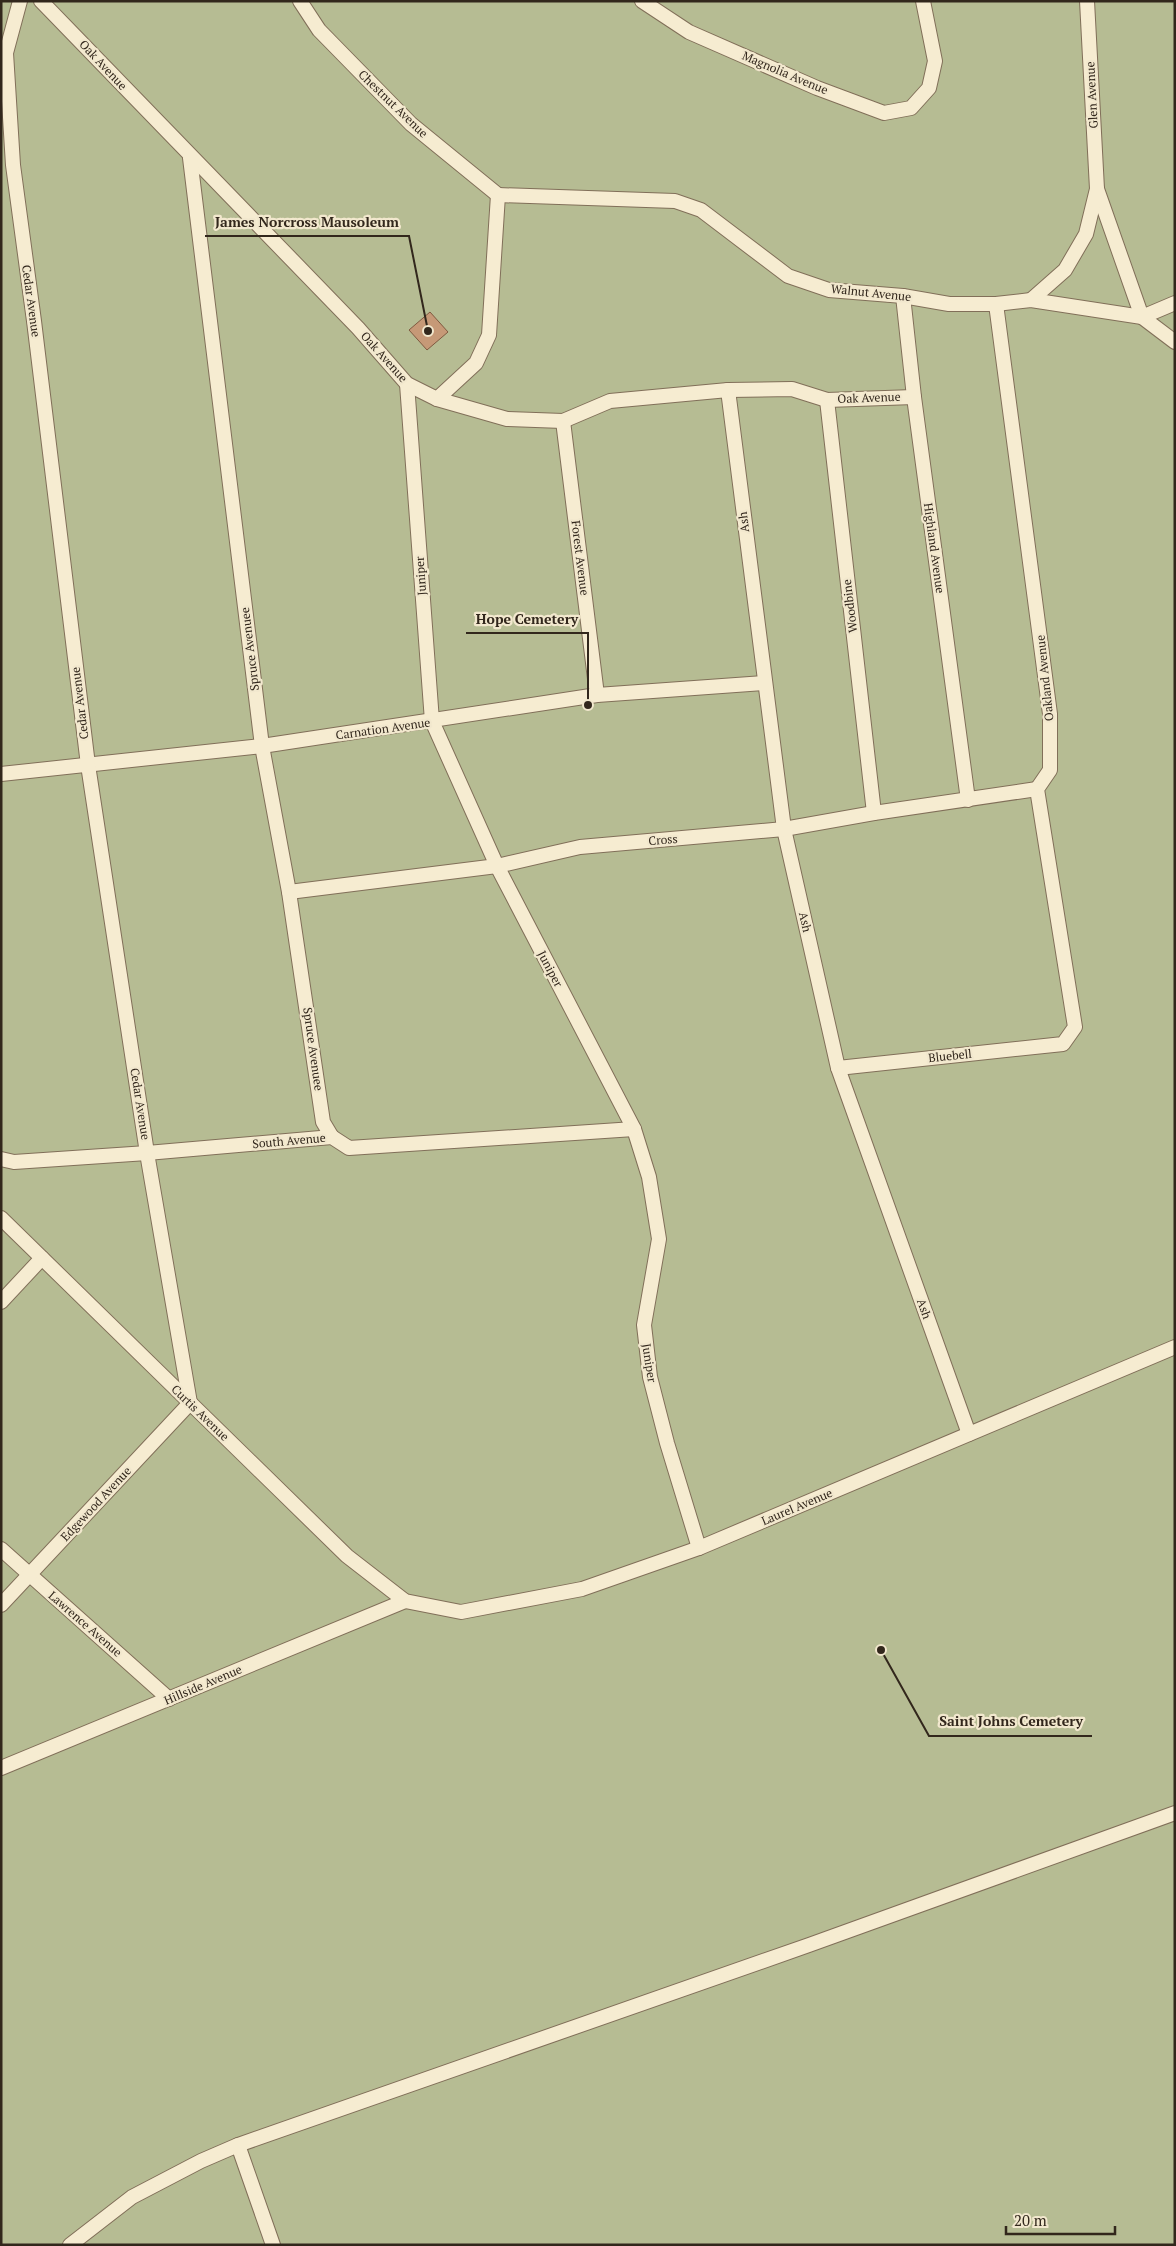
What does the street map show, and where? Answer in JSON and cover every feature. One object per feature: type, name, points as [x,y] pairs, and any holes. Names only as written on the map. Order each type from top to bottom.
[{"type":"lane","name":"Cedar Avenue","points":[[20,1],[4,52],[7,164],[36,331],[88,765],[147,1153],[190,1403]]},
{"type":"lane","name":"Oak Avenue","points":[[40,1],[190,158],[358,328],[407,384],[437,398],[507,419],[563,421],[610,401],[728,390],[792,389],[826,400],[914,397]]},
{"type":"lane","name":"Chestnut Avenue","points":[[300,1],[319,30],[411,124],[498,195]]},
{"type":"lane","name":"Magnolia Avenue","points":[[642,1],[689,32],[817,88],[884,113],[911,108],[929,88],[935,61],[924,1]]},
{"type":"lane","name":"Glen Avenue","points":[[1087,1],[1097,188],[1142,317]]},
{"type":"lane","name":"Spruce Avenuee","points":[[190,158],[262,746],[289,892],[323,1122],[332,1137]]},
{"type":"lane","name":"Glen Avenue","points":[[1031,300],[1065,270],[1086,234],[1097,188]]},
{"type":"lane","name":"Walnut Avenue","points":[[498,195],[676,201],[701,210],[788,276],[829,290],[903,296],[949,304],[996,304],[1031,300],[1142,317]]},
{"type":"lane","points":[[437,398],[476,363],[489,335],[498,195]]},
{"type":"lane","name":"Highland Avenue","points":[[903,296],[914,397],[968,800]]},
{"type":"lane","points":[[1175,303],[1142,317],[1175,342]]},
{"type":"lane","name":"Oakland Avenue","points":[[996,304],[1050,714],[1050,770],[1037,789]]},
{"type":"lane","name":"Juniper","points":[[407,384],[432,721],[497,866],[634,1129],[649,1177],[659,1239],[644,1325],[650,1377],[667,1443],[699,1548]]},
{"type":"lane","name":"Ash","points":[[728,390],[784,829],[838,1068],[969,1434]]},
{"type":"lane","name":"Woodbine","points":[[826,400],[874,812]]},
{"type":"lane","name":"Forest Avenue","points":[[563,421],[597,695]]},
{"type":"lane","name":"Carnation Avenue","points":[[1,774],[262,746],[597,695],[764,683]]},
{"type":"lane","name":"Cross","points":[[289,892],[497,866],[580,847],[784,829],[874,812],[1037,789]]},
{"type":"lane","name":"Bluebell","points":[[838,1068],[1063,1044],[1075,1027],[1037,789]]},
{"type":"lane","name":"South Avenue","points":[[1,1159],[14,1162],[332,1137],[349,1148],[634,1129]]},
{"type":"lane","name":"Curtis Avenue","points":[[1,1218],[347,1556],[404,1601]]},
{"type":"lane","points":[[1,1302],[42,1258]]},
{"type":"lane","name":"Laurel Avenue","points":[[404,1601],[461,1612],[582,1589],[699,1548],[1175,1347]]},
{"type":"lane","name":"Edgewood Avenue","points":[[1,1605],[190,1403]]},
{"type":"lane","name":"Lawrence Avenue","points":[[1,1549],[169,1699]]},
{"type":"lane","name":"Hillside Avenue","points":[[1,1768],[404,1601]]},
{"type":"lane","points":[[70,2245],[132,2197],[201,2161],[238,2146],[1175,1813]]},
{"type":"lane","points":[[238,2146],[273,2245]]},
{"type":"green space","points":[[1,1],[1175,1],[1175,2245],[1,2245]]},
{"type":"building","points":[[430,312],[448,332],[427,350],[409,330]]},
{"type":"place","name":"James Norcross Mausoleum","points":[[428,331]]},
{"type":"place","name":"Hope Cemetery","points":[[588,705]]},
{"type":"place","name":"Saint Johns Cemetery","points":[[881,1650]]}]
